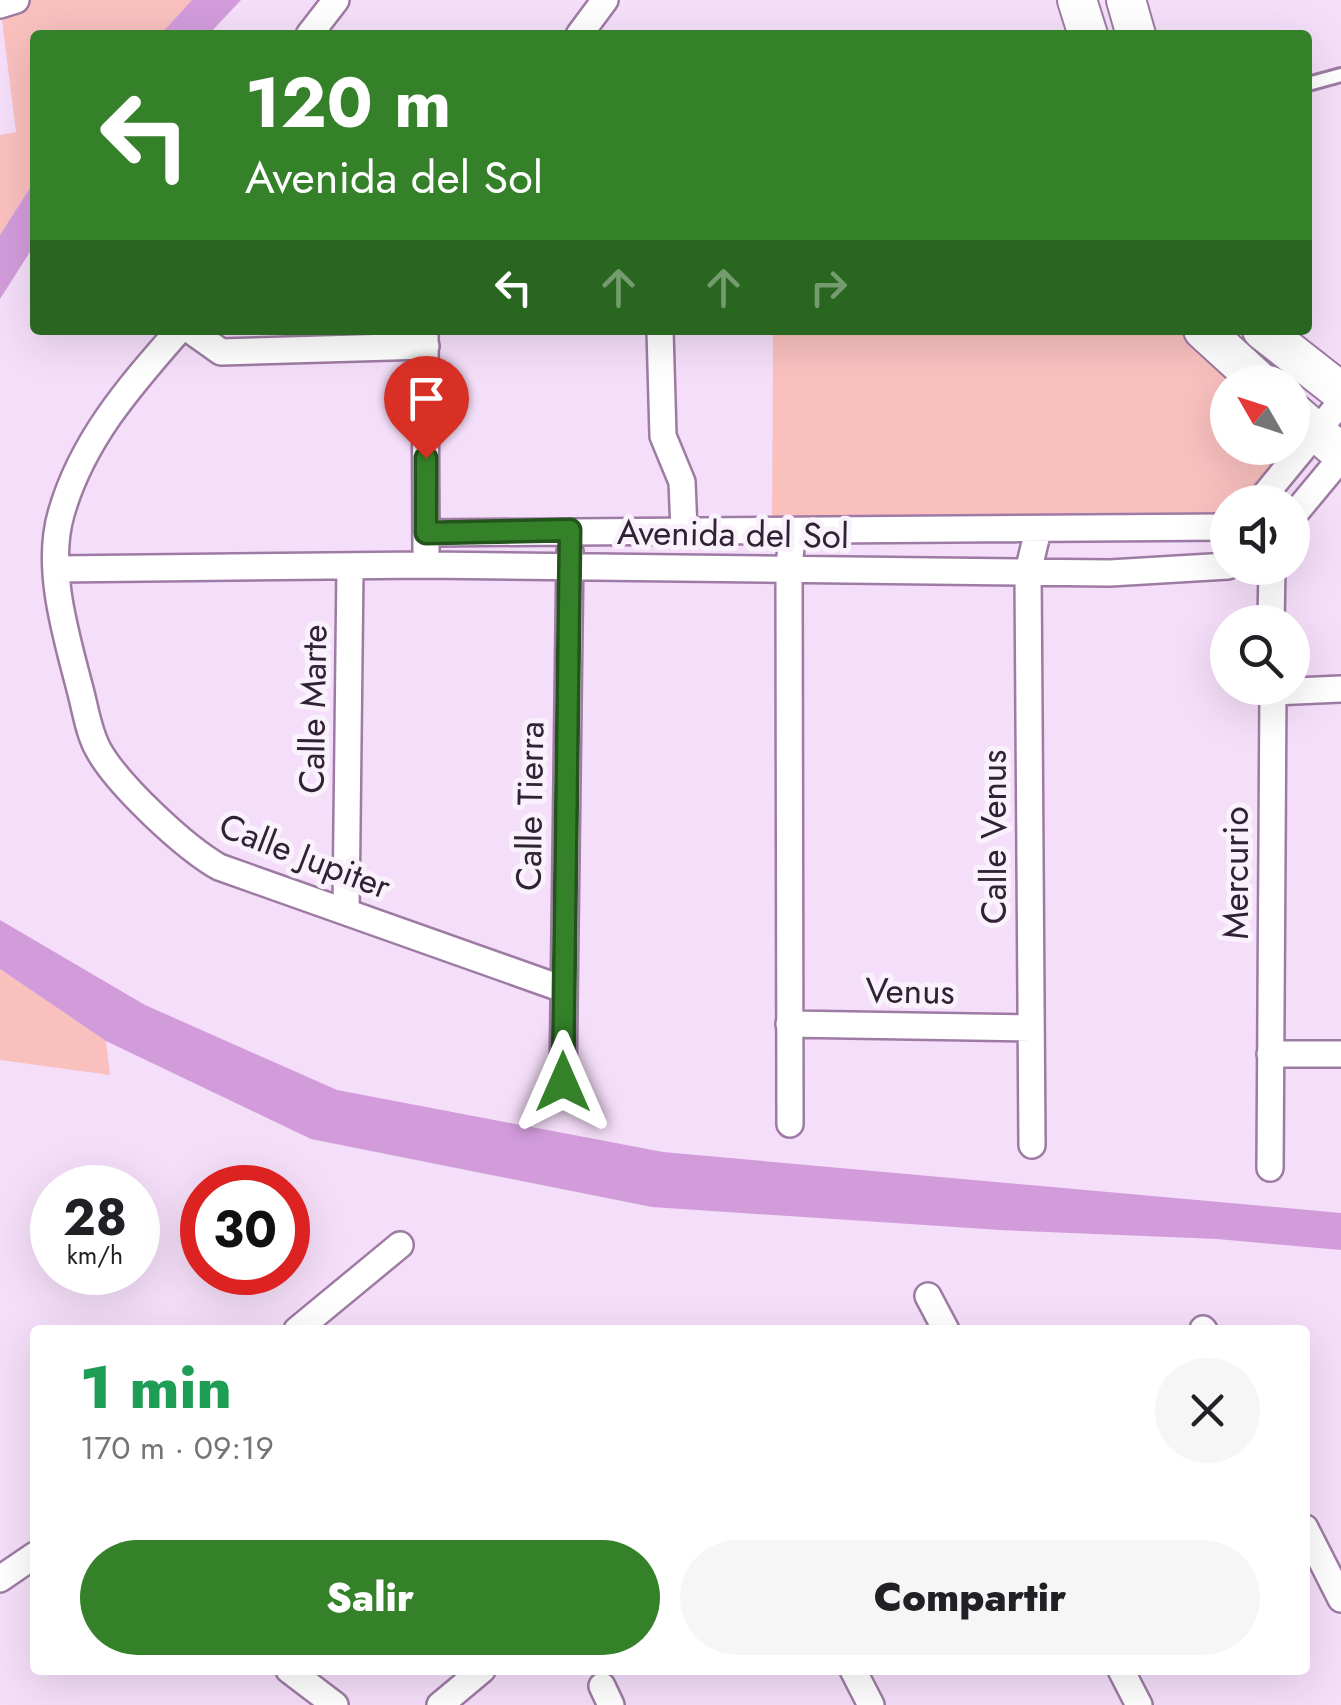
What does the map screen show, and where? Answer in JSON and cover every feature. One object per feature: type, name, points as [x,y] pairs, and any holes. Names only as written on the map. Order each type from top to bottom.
[{"type":"main road","points":[[1077,0],[1086,30]]},
{"type":"main road","points":[[1126,0],[1135,30]]},
{"type":"main road","points":[[1209,335],[1242,365]]},
{"type":"main road","points":[[1268,335],[1341,392]]},
{"type":"street","points":[[0,3],[16,0]]},
{"type":"street","points":[[313,30],[336,0]]},
{"type":"street","points":[[583,30],[605,0]]},
{"type":"street","name":"Calle Jupiter","points":[[175,335],[95,434],[61,513],[57,569],[64,623],[94,740],[114,772],[174,834],[218,867],[563,989]]},
{"type":"street","points":[[197,335],[222,352],[426,338],[425,565]]},
{"type":"street","points":[[660,335],[663,436],[684,490],[684,530]]},
{"type":"street","points":[[1305,485],[1341,402]]},
{"type":"street","points":[[1277,485],[1323,438]]},
{"type":"street","name":"Avenida del Sol","points":[[426,533],[1210,527]]},
{"type":"street","name":"Calle Tierra","points":[[563,1082],[570,530]]},
{"type":"street","name":"Calle Venus","points":[[1032,1145],[1028,572],[1038,530]]},
{"type":"street","points":[[790,1124],[793,531]]},
{"type":"street","name":"Avenida del Sol","points":[[57,569],[425,565],[1110,573],[1210,567]]},
{"type":"street","name":"Calle Marte","points":[[346,910],[350,568]]},
{"type":"street","name":"Mercurio","points":[[1310,690],[1341,690]]},
{"type":"street","name":"Mercurio","points":[[1270,1168],[1273,705]]},
{"type":"street","name":"Venus","points":[[789,1024],[1030,1028]]},
{"type":"street","points":[[1270,1054],[1341,1054]]},
{"type":"street","points":[[303,1325],[400,1245]]},
{"type":"street","points":[[928,1296],[943,1325]]},
{"type":"street","points":[[1310,1538],[1341,1599]]},
{"type":"street","points":[[0,1578],[30,1558]]},
{"type":"street","points":[[296,1675],[335,1705]]},
{"type":"street","points":[[440,1705],[476,1675]]},
{"type":"street","points":[[856,1675],[871,1705]]},
{"type":"street","points":[[1124,1675],[1139,1705]]},
{"type":"lane","points":[[1312,83],[1341,75]]},
{"type":"shaded area","points":[[15,0],[192,0],[165,30],[30,30],[30,188],[0,235],[0,135],[16,132],[0,4]]},
{"type":"shaded area","points":[[192,0],[241,0],[213,30],[165,30]]},
{"type":"shaded area","points":[[30,188],[30,252],[0,299],[0,235]]},
{"type":"shaded area","points":[[773,335],[1208,335],[1241,365],[1210,365],[1210,465],[1288,465],[1271,485],[1210,485],[1210,526],[772,530]]},
{"type":"shaded area","points":[[0,920],[145,1005],[337,1090],[663,1152],[1341,1213],[1341,1250],[1217,1239],[1000,1230],[652,1207],[311,1139],[106,1041],[0,969]]},
{"type":"shaded area","points":[[0,969],[106,1041],[110,1075],[0,1060]]},
{"type":"route","points":[[426,458],[426,533],[570,530],[563,1082]]}]
